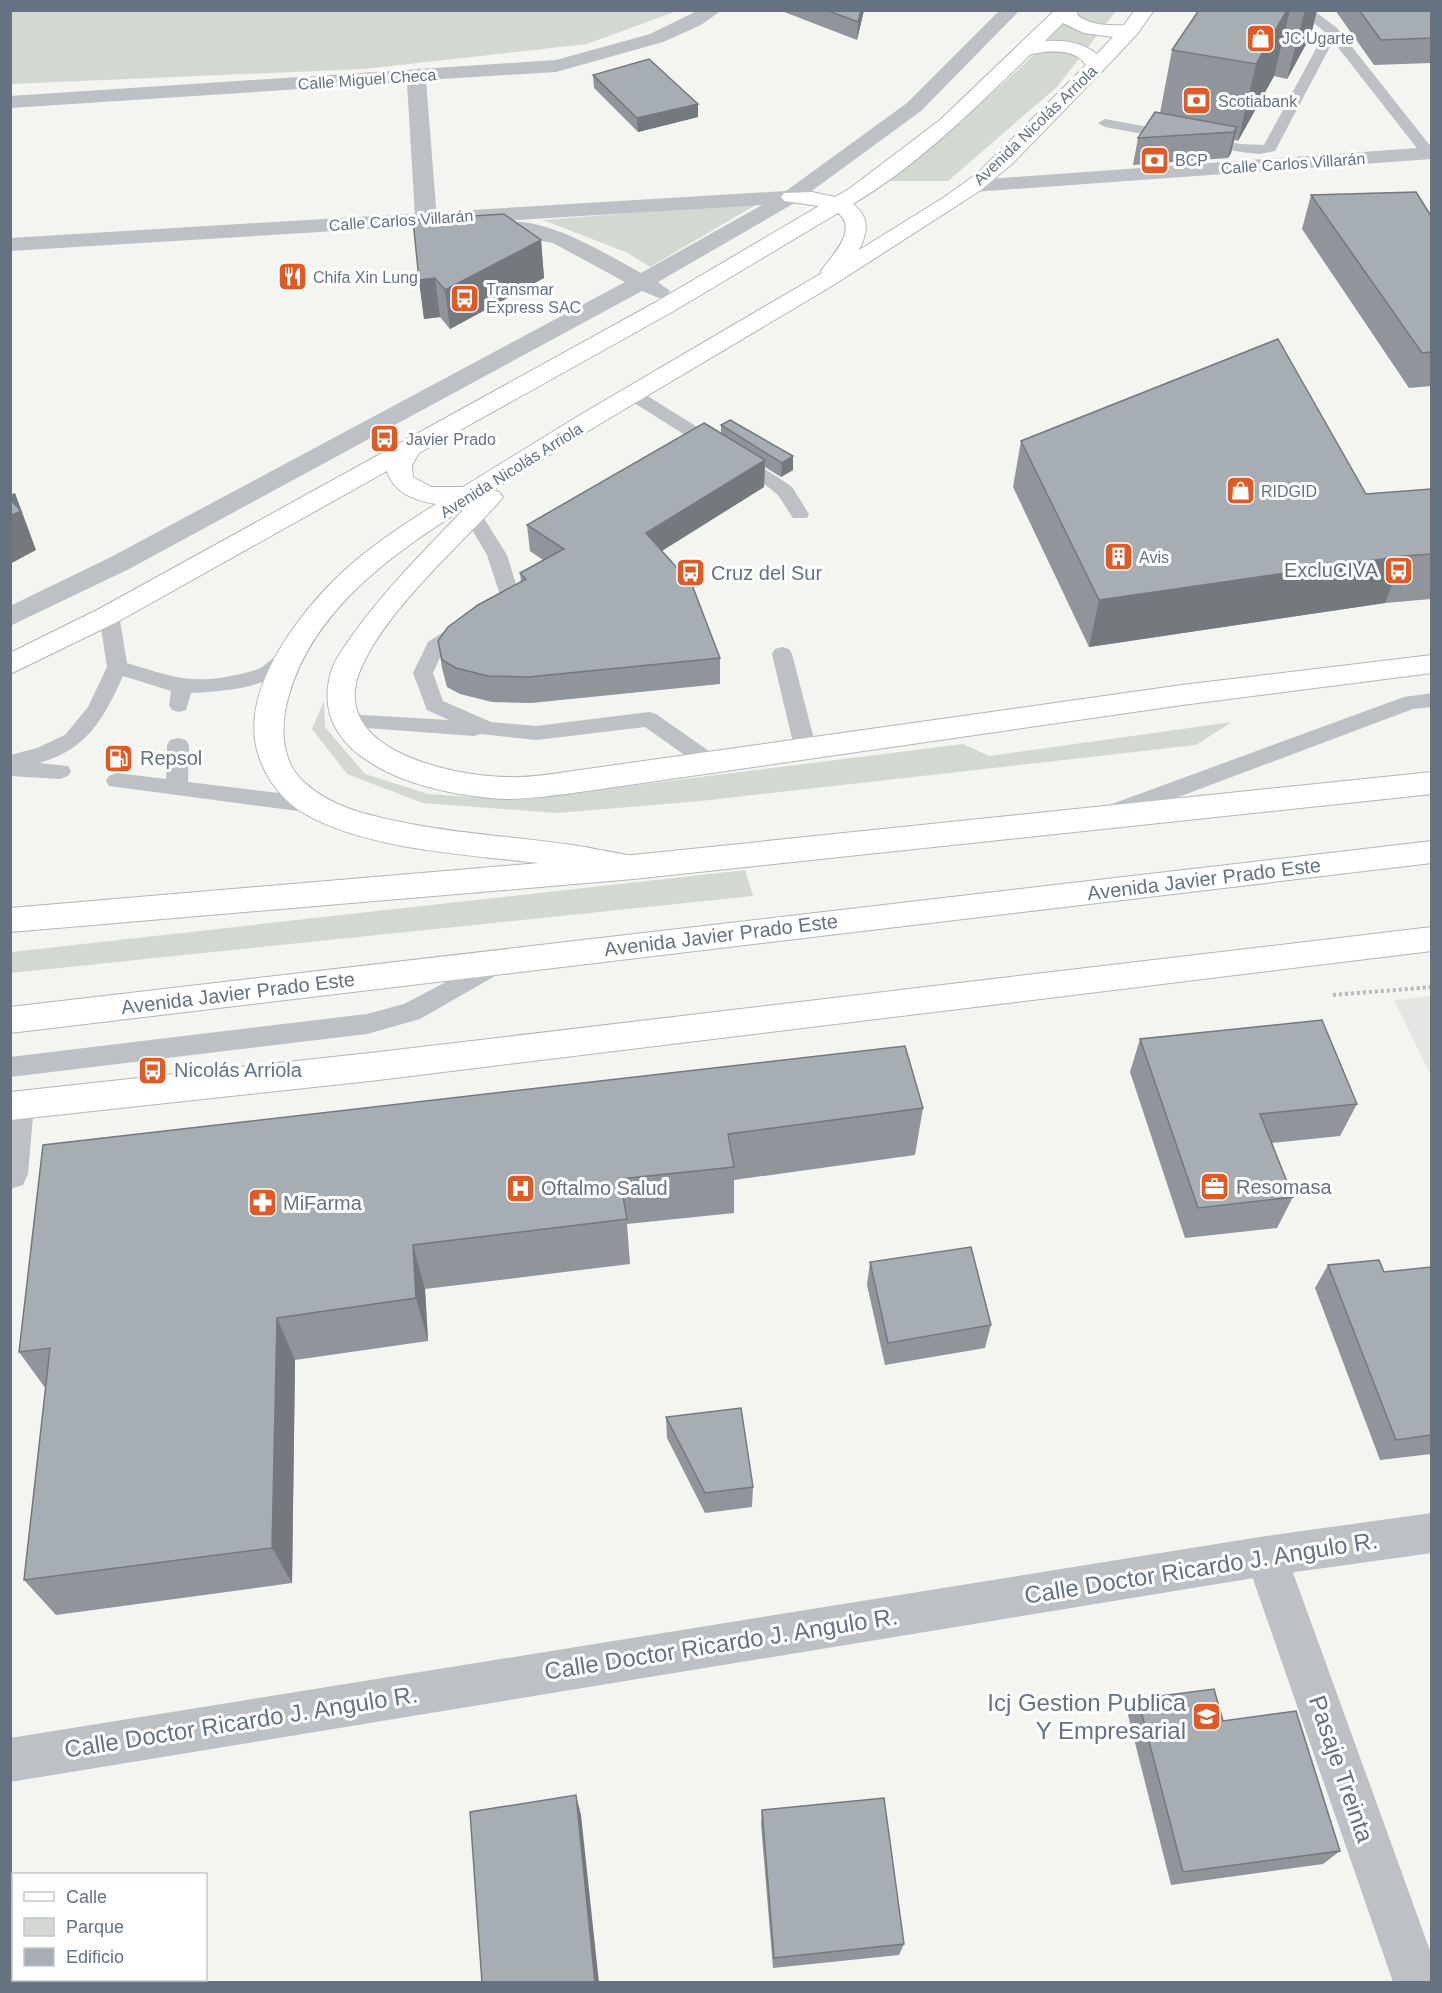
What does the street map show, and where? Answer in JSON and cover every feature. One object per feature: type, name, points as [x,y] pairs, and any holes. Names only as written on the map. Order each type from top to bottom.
[{"type":"main road","points":[[10,665],[109,615],[664,307],[839,203],[915,150],[1066,10],[1069,19],[1085,28],[1109,32],[1131,29]]},
{"type":"main road","name":"Avenida Nicolás Arriola","points":[[633,867],[384,830],[331,815],[313,805],[296,793],[284,779],[270,745],[268,723],[272,701],[290,655],[315,619],[349,581],[377,557],[473,504],[527,457],[818,285],[974,186],[1013,151],[1096,66],[1131,29],[1145,10]]},
{"type":"main road","points":[[1026,49],[1042,46],[1070,48],[1091,58],[1096,66]]},
{"type":"main road","points":[[791,197],[839,203],[849,209],[856,219],[856,235],[847,254],[818,285]]},
{"type":"main road","points":[[411,447],[402,456],[398,466],[400,477],[408,486],[421,493],[473,504],[404,588],[354,654],[340,688],[340,706],[346,721],[366,746],[405,768],[457,782],[507,788],[566,783],[805,747],[1431,664]]},
{"type":"main road","points":[[10,920],[633,867],[1431,783]]},
{"type":"main road","name":"Avenida Javier Prado Este","points":[[10,1020],[1431,852]]},
{"type":"main road","points":[[14,1106],[370,1068],[1431,939]]},
{"type":"street","name":"Calle Miguel Checa","points":[[10,102],[556,66],[632,48],[691,24],[713,10]]},
{"type":"street","points":[[10,617],[120,563],[643,282],[791,197],[914,107],[1011,10]]},
{"type":"street","points":[[416,77],[427,226]]},
{"type":"street","name":"Calle Carlos Villarán","points":[[974,186],[1430,153]]},
{"type":"street","name":"Calle Carlos Villarán","points":[[10,264],[427,226],[791,197]]},
{"type":"street","name":"Calle Carlos Villarán","points":[[10,245],[427,226],[498,228],[546,233],[560,237],[661,292],[664,307]]},
{"type":"street","points":[[10,1174],[14,1106]]},
{"type":"street","name":"Calle Doctor Ricardo J. Angulo R.","points":[[10,1760],[1266,1556],[1431,1533]]},
{"type":"street","name":"Pasaje Treinta","points":[[1266,1556],[1417,1983]]},
{"type":"lane","points":[[1304,10],[1332,31],[1430,153]]},
{"type":"lane","points":[[1105,123],[1241,148],[1260,150],[1270,148],[1332,31]]},
{"type":"lane","points":[[632,394],[773,482],[785,491],[800,514]]},
{"type":"lane","points":[[473,504],[496,555],[510,597],[435,646],[423,673],[434,705],[488,729]]},
{"type":"lane","points":[[10,763],[44,754],[72,740],[98,710],[117,667],[109,615]]},
{"type":"lane","points":[[782,654],[805,747]]},
{"type":"lane","points":[[117,667],[181,696],[265,674],[290,655]]},
{"type":"lane","points":[[1096,818],[1411,702],[1431,700]]},
{"type":"lane","points":[[346,721],[536,733],[649,719],[708,761]]},
{"type":"lane","points":[[177,788],[178,745]]},
{"type":"lane","points":[[10,770],[60,771]]},
{"type":"lane","points":[[117,781],[313,805]]},
{"type":"lane","points":[[10,1067],[367,1024],[411,1012],[501,961]]},
{"type":"shaded area","points":[[1432,996],[1431,1076],[1394,1000]]},
{"type":"green space","points":[[10,11],[677,11],[587,44],[364,69],[11,84]]},
{"type":"green space","points":[[1074,11],[1116,11],[1057,87],[948,181],[888,181],[1008,79]]},
{"type":"green space","points":[[759,203],[650,267],[628,253],[543,220]]},
{"type":"green space","points":[[324,701],[325,727],[365,774],[428,794],[518,800],[963,744],[989,756],[1232,722],[1196,745],[701,801],[557,813],[423,803],[347,774],[312,729]]},
{"type":"green space","points":[[745,870],[753,896],[11,973],[11,952]]},
{"type":"building","points":[[826,10],[861,10],[858,22]]},
{"type":"building","points":[[1199,10],[1287,10],[1256,64],[1172,50]]},
{"type":"building","points":[[1359,10],[1431,10],[1431,38],[1381,40]]},
{"type":"building","points":[[649,59],[698,104],[637,118],[593,75]]},
{"type":"building","points":[[1155,112],[1237,127],[1234,132],[1138,138]]},
{"type":"building","points":[[1416,192],[1431,216],[1431,352],[1422,353],[1311,195]]},
{"type":"building","points":[[504,214],[541,240],[445,290],[435,278],[419,280],[413,220]]},
{"type":"building","points":[[1278,339],[1366,494],[1431,489],[1431,554],[1403,556],[1099,600],[1021,441]]},
{"type":"building","points":[[730,420],[793,456],[782,463],[721,425]]},
{"type":"building","points":[[704,423],[765,460],[646,533],[692,585],[720,658],[528,677],[488,676],[456,668],[442,660],[438,641],[448,627],[478,605],[526,579],[520,573],[564,549],[527,525]]},
{"type":"building","points":[[10,499],[21,511],[10,516]]},
{"type":"building","points":[[1322,1020],[1357,1104],[1260,1114],[1293,1197],[1198,1208],[1140,1039]]},
{"type":"building","points":[[905,1046],[923,1108],[728,1134],[734,1167],[620,1179],[627,1219],[413,1245],[416,1298],[277,1318],[272,1548],[24,1580],[50,1348],[19,1352],[43,1145]]},
{"type":"building","points":[[971,1247],[991,1325],[888,1343],[870,1262]]},
{"type":"building","points":[[1379,1260],[1384,1272],[1431,1267],[1431,1435],[1396,1440],[1328,1265]]},
{"type":"building","points":[[741,1408],[753,1487],[705,1493],[666,1417]]},
{"type":"building","points":[[1214,1689],[1223,1721],[1296,1711],[1340,1851],[1183,1872],[1138,1699]]},
{"type":"building","points":[[576,1795],[595,1983],[482,1983],[470,1812]]},
{"type":"building","points":[[884,1798],[904,1944],[774,1958],[762,1810]]},
{"type":"building","points":[[15,1981],[158,1981],[158,1983],[15,1983]]},
{"type":"place","name":"JC Ugarte","points":[[1261,38]]},
{"type":"place","name":"Scotiabank","points":[[1197,101]]},
{"type":"place","name":"BCP","points":[[1154,160]]},
{"type":"place","name":"Chifa Xin Lung","points":[[292,277]]},
{"type":"place","name":"Transmar Express SAC","points":[[465,298]]},
{"type":"place","name":"Javier Prado","points":[[385,439]]},
{"type":"place","name":"RIDGID","points":[[1240,491]]},
{"type":"place","name":"Avis","points":[[1118,557]]},
{"type":"place","name":"ExcluCIVA","points":[[1399,570]]},
{"type":"place","name":"Cruz del Sur","points":[[690,573]]},
{"type":"place","name":"Repsol","points":[[119,758]]},
{"type":"place","name":"Nicolás Arriola","points":[[153,1070]]},
{"type":"place","name":"Resomasa","points":[[1215,1187]]},
{"type":"place","name":"Oftalmo Salud","points":[[520,1188]]},
{"type":"place","name":"MiFarma","points":[[262,1203]]},
{"type":"place","name":"Icj Gestion Publica Y Empresarial","points":[[1207,1717]]}]
